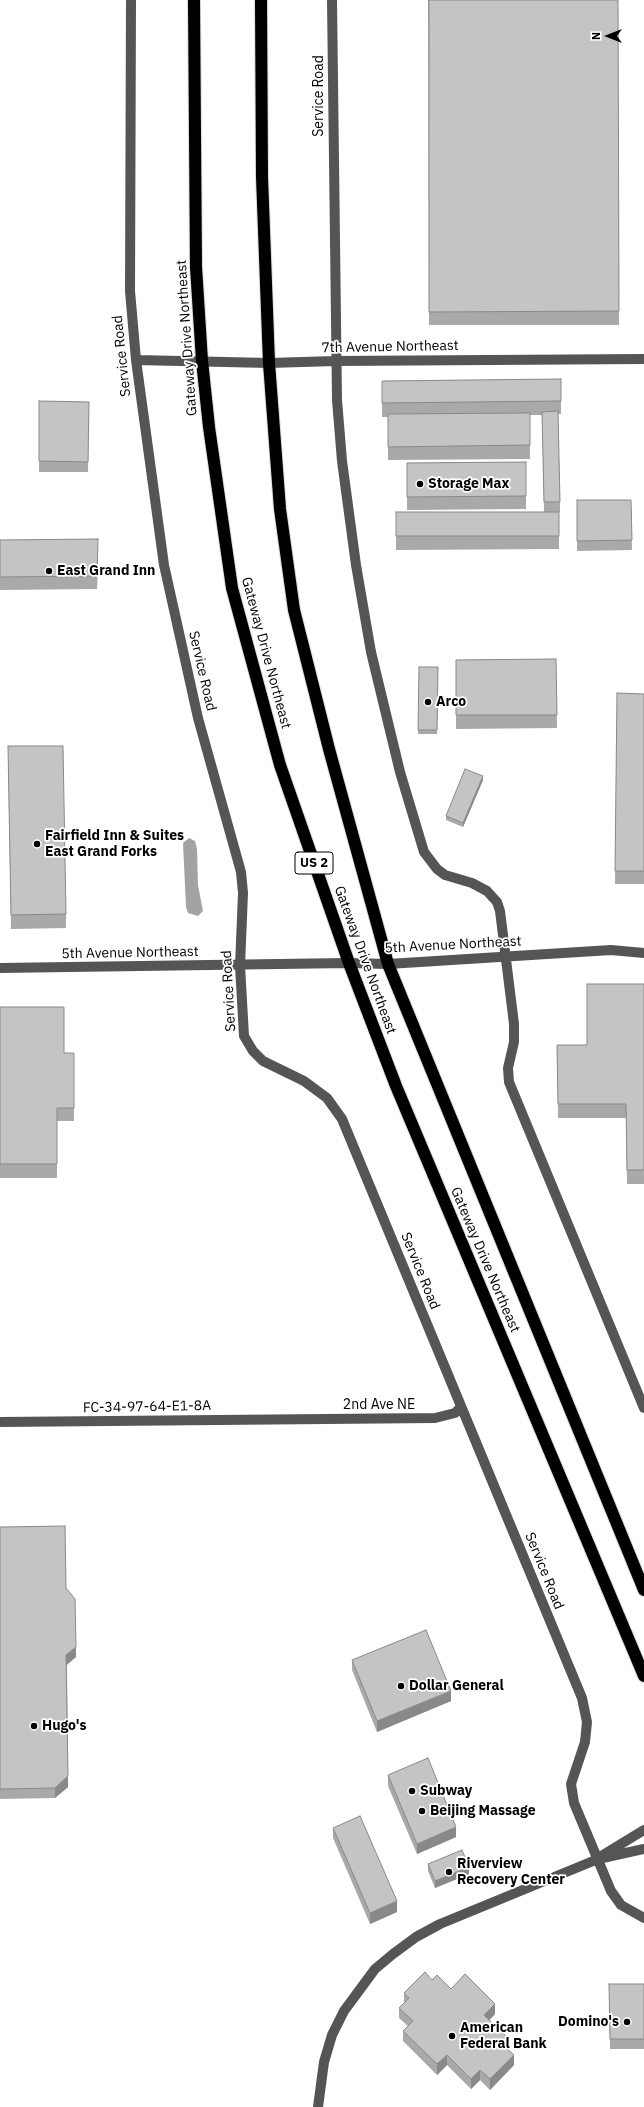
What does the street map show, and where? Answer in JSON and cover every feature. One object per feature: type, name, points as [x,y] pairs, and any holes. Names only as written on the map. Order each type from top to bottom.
[{"type":"highway","name":"Gateway Drive Northeast","points":[[194,0],[196,267],[202,361],[209,427],[232,588],[280,765],[349,962],[396,1086],[644,1676]]},
{"type":"highway","name":"Gateway Drive Northeast","points":[[261,0],[262,177],[269,363],[280,509],[294,610],[329,749],[388,964],[644,1590]]},
{"type":"street","name":"Service Road","points":[[131,0],[130,291],[136,360],[164,565],[198,718],[241,872],[243,893],[240,966],[244,1036],[262,1061],[304,1081],[327,1098],[342,1119],[582,1698],[587,1722],[585,1742],[571,1784],[574,1803],[611,1892],[620,1905],[644,1918]]},
{"type":"street","name":"Service Road","points":[[332,0],[335,361],[342,461],[356,564],[371,652],[415,828],[424,852],[437,869],[454,878],[480,886],[492,895],[497,902],[503,920],[514,1024],[514,1042],[508,1068],[509,1082],[644,1408]]},
{"type":"street","name":"7th Avenue Northeast","points":[[136,360],[269,363],[335,361],[644,359]]},
{"type":"street","name":"5th Avenue Northeast","points":[[0,968],[240,966],[349,962],[388,964],[506,955],[611,950],[644,954]]},
{"type":"street","name":"2nd Ave NE","points":[[294,1419],[435,1418],[455,1413],[461,1407]]},
{"type":"street","name":"FC-34-97-64-E1-8A","points":[[0,1422],[294,1419]]},
{"type":"street","points":[[318,2107],[322,2070],[332,2035],[344,2011],[375,1969],[416,1937],[440,1924],[598,1858],[644,1830]]},
{"type":"street","points":[[598,1858],[644,1849]]},
{"type":"shaded area","points":[[189,838],[195,841],[197,849],[198,885],[203,911],[198,916],[188,913],[186,907],[183,843]]},
{"type":"building","points":[[429,0],[618,0],[619,311],[429,312]]},
{"type":"building","points":[[561,379],[561,401],[382,403],[382,381]]},
{"type":"building","points":[[39,401],[89,402],[88,462],[39,461]]},
{"type":"building","points":[[558,411],[560,502],[544,502],[542,412]]},
{"type":"building","points":[[530,413],[530,445],[388,447],[388,414]]},
{"type":"building","points":[[526,462],[526,496],[407,497],[407,463]]},
{"type":"building","points":[[577,500],[631,500],[632,540],[577,541]]},
{"type":"building","points":[[396,512],[559,512],[559,536],[396,536]]},
{"type":"building","name":"East Grand Inn","points":[[98,539],[97,576],[0,577],[0,540]]},
{"type":"building","points":[[556,659],[557,715],[456,715],[456,660]]},
{"type":"building","name":"Arco","points":[[419,667],[438,667],[437,730],[418,730]]},
{"type":"building","points":[[617,693],[644,694],[644,871],[615,871]]},
{"type":"building","name":"Fairfield Inn & Suites East Grand Forks","points":[[8,746],[63,746],[66,914],[11,915]]},
{"type":"building","points":[[465,769],[483,776],[463,823],[446,816]]},
{"type":"building","points":[[587,984],[644,984],[644,1170],[627,1170],[626,1104],[558,1104],[557,1045],[587,1045]]},
{"type":"building","points":[[0,1007],[64,1007],[64,1053],[74,1053],[74,1108],[57,1108],[57,1164],[0,1164]]},
{"type":"building","name":"Hugo's","points":[[65,1526],[66,1588],[75,1599],[76,1647],[66,1655],[68,1776],[55,1788],[0,1789],[0,1527]]},
{"type":"building","name":"Dollar General","points":[[426,1630],[451,1691],[377,1721],[352,1660]]},
{"type":"building","points":[[428,1758],[456,1827],[417,1844],[388,1775]]},
{"type":"building","points":[[360,1816],[397,1901],[370,1913],[333,1828]]},
{"type":"building","name":"Riverview Recovery Center","points":[[462,1850],[469,1867],[435,1881],[428,1864]]},
{"type":"building","name":"American Federal Bank","points":[[425,1972],[432,1980],[437,1975],[451,1989],[465,1974],[495,2004],[484,2015],[508,2038],[502,2044],[514,2055],[490,2079],[480,2070],[471,2079],[447,2055],[437,2064],[403,2031],[413,2021],[399,2008],[409,1998],[404,1993]]},
{"type":"building","name":"Domino's","points":[[609,1984],[644,1984],[644,2039],[610,2039]]},
{"type":"place","name":"Storage Max","points":[[420,484]]},
{"type":"place","name":"East Grand Inn","points":[[49,571]]},
{"type":"place","name":"Arco","points":[[428,702]]},
{"type":"place","name":"Fairfield Inn & Suites East Grand Forks","points":[[37,844]]},
{"type":"place","name":"Dollar General","points":[[401,1686]]},
{"type":"place","name":"Hugo's","points":[[34,1726]]},
{"type":"place","name":"Subway","points":[[412,1791]]},
{"type":"place","name":"Beijing Massage","points":[[422,1811]]},
{"type":"place","name":"Riverview Recovery Center","points":[[449,1872]]},
{"type":"place","name":"Domino's","points":[[627,2022]]},
{"type":"place","name":"American Federal Bank","points":[[452,2036]]}]
